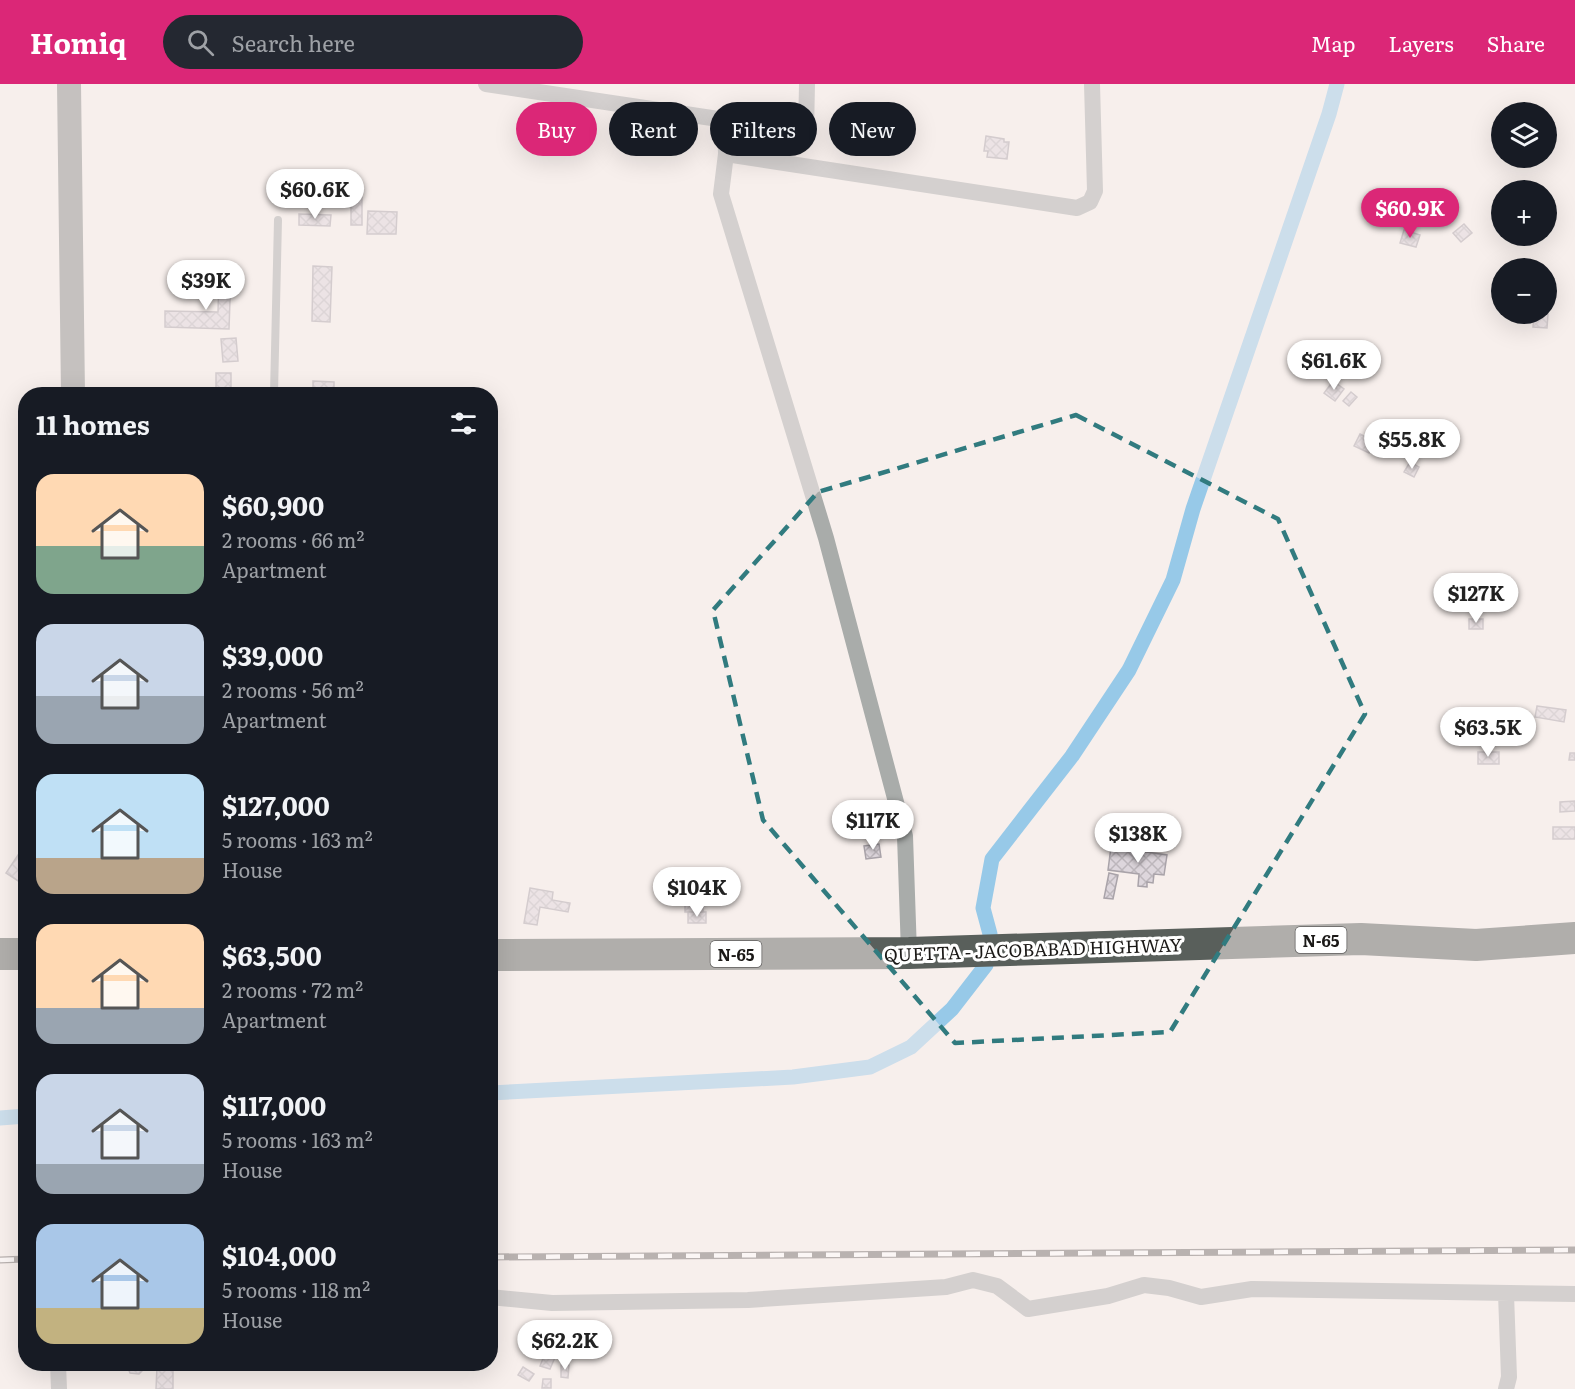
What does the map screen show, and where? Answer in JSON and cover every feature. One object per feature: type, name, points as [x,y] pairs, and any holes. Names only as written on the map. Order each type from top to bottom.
[{"type":"highway","name":"QUETTA - JACOBABAD HIGHWAY","points":[[498,955],[909,953],[1361,939],[1476,945],[1575,938]]},
{"type":"highway","points":[[0,954],[18,954]]},
{"type":"street","points":[[69,84],[73,387]]},
{"type":"street","points":[[486,84],[710,118]]},
{"type":"street","points":[[807,84],[807,102]]},
{"type":"street","points":[[739,156],[1077,208],[1090,202],[1095,191],[1092,84]]},
{"type":"street","points":[[726,156],[722,194],[826,538],[905,836],[909,953]]},
{"type":"street","points":[[498,1298],[552,1303],[748,1300],[946,1287],[973,1280],[997,1286],[1028,1309],[1108,1296],[1144,1285],[1169,1288],[1201,1297],[1252,1289],[1575,1294]]},
{"type":"street","points":[[1506,1294],[1509,1377],[1506,1389]]},
{"type":"street","points":[[58,1371],[59,1389]]},
{"type":"lane","points":[[274,387],[278,220]]},
{"type":"highlighted area","points":[[1076,415],[1278,519],[1365,714],[1170,1032],[955,1043],[763,820],[713,610],[818,492]]},
{"type":"building","points":[[986,136],[1009,142],[1007,159],[987,157],[988,151],[984,151]]},
{"type":"building","points":[[351,197],[362,197],[362,225],[351,225]]},
{"type":"building","points":[[368,211],[397,212],[396,234],[367,234]]},
{"type":"building","points":[[299,214],[331,215],[330,226],[299,225]]},
{"type":"building","points":[[1464,224],[1472,233],[1461,242],[1453,233]]},
{"type":"building","points":[[1404,230],[1420,235],[1416,247],[1400,243]]},
{"type":"building","points":[[313,266],[332,267],[330,322],[312,321]]},
{"type":"building","points":[[219,273],[231,273],[229,329],[165,327],[165,311],[218,312]]},
{"type":"building","points":[[1533,324],[1547,324],[1547,328],[1533,327]]},
{"type":"building","points":[[236,338],[238,361],[223,362],[221,339]]},
{"type":"building","points":[[216,373],[231,373],[231,387],[216,387]]},
{"type":"building","points":[[313,381],[334,382],[334,387],[313,387]]},
{"type":"building","points":[[1333,381],[1344,389],[1335,401],[1324,393]]},
{"type":"building","points":[[1351,392],[1357,397],[1349,406],[1343,401]]},
{"type":"building","points":[[1360,434],[1374,441],[1369,453],[1354,446]]},
{"type":"building","points":[[1410,462],[1419,467],[1414,477],[1404,472]]},
{"type":"building","points":[[1469,619],[1483,619],[1483,629],[1469,629]]},
{"type":"building","points":[[1537,706],[1566,710],[1564,722],[1535,717]]},
{"type":"building","points":[[1478,752],[1499,752],[1499,764],[1478,764]]},
{"type":"building","points":[[1570,753],[1575,753],[1575,760],[1569,760]]},
{"type":"building","points":[[1575,801],[1575,811],[1560,812],[1560,802]]},
{"type":"building","points":[[1553,827],[1575,827],[1575,839],[1553,839]]},
{"type":"building","points":[[879,844],[881,857],[866,859],[864,846]]},
{"type":"building","points":[[1111,847],[1167,855],[1164,875],[1154,874],[1153,883],[1147,882],[1147,887],[1138,886],[1139,874],[1108,870]]},
{"type":"building","points":[[18,855],[18,881],[6,873]]},
{"type":"building","points":[[1109,873],[1118,875],[1113,899],[1104,898]]},
{"type":"building","points":[[685,886],[703,886],[703,912],[685,912]]},
{"type":"building","points":[[530,888],[553,892],[552,900],[570,903],[568,912],[540,907],[537,925],[524,923]]},
{"type":"building","points":[[688,912],[706,912],[706,923],[688,923]]},
{"type":"building","points":[[546,1351],[556,1355],[550,1369],[540,1366]]},
{"type":"building","points":[[561,1365],[569,1365],[568,1378],[561,1377]]},
{"type":"building","points":[[523,1367],[534,1374],[529,1381],[518,1375]]},
{"type":"building","points":[[129,1371],[142,1371],[139,1374]]},
{"type":"building","points":[[157,1371],[173,1371],[173,1389],[156,1389]]},
{"type":"building","points":[[543,1379],[551,1379],[551,1388],[542,1388]]},
{"type":"waterway","points":[[498,1093],[793,1077],[870,1067],[911,1047],[952,1009],[986,965],[990,934],[983,908],[992,859],[1072,756],[1129,670],[1173,580],[1193,509],[1329,114],[1337,84]]},
{"type":"waterway","points":[[0,1118],[18,1117]]},
{"type":"railway","points":[[498,1257],[1575,1250]]},
{"type":"railway","points":[[0,1260],[18,1259]]}]
